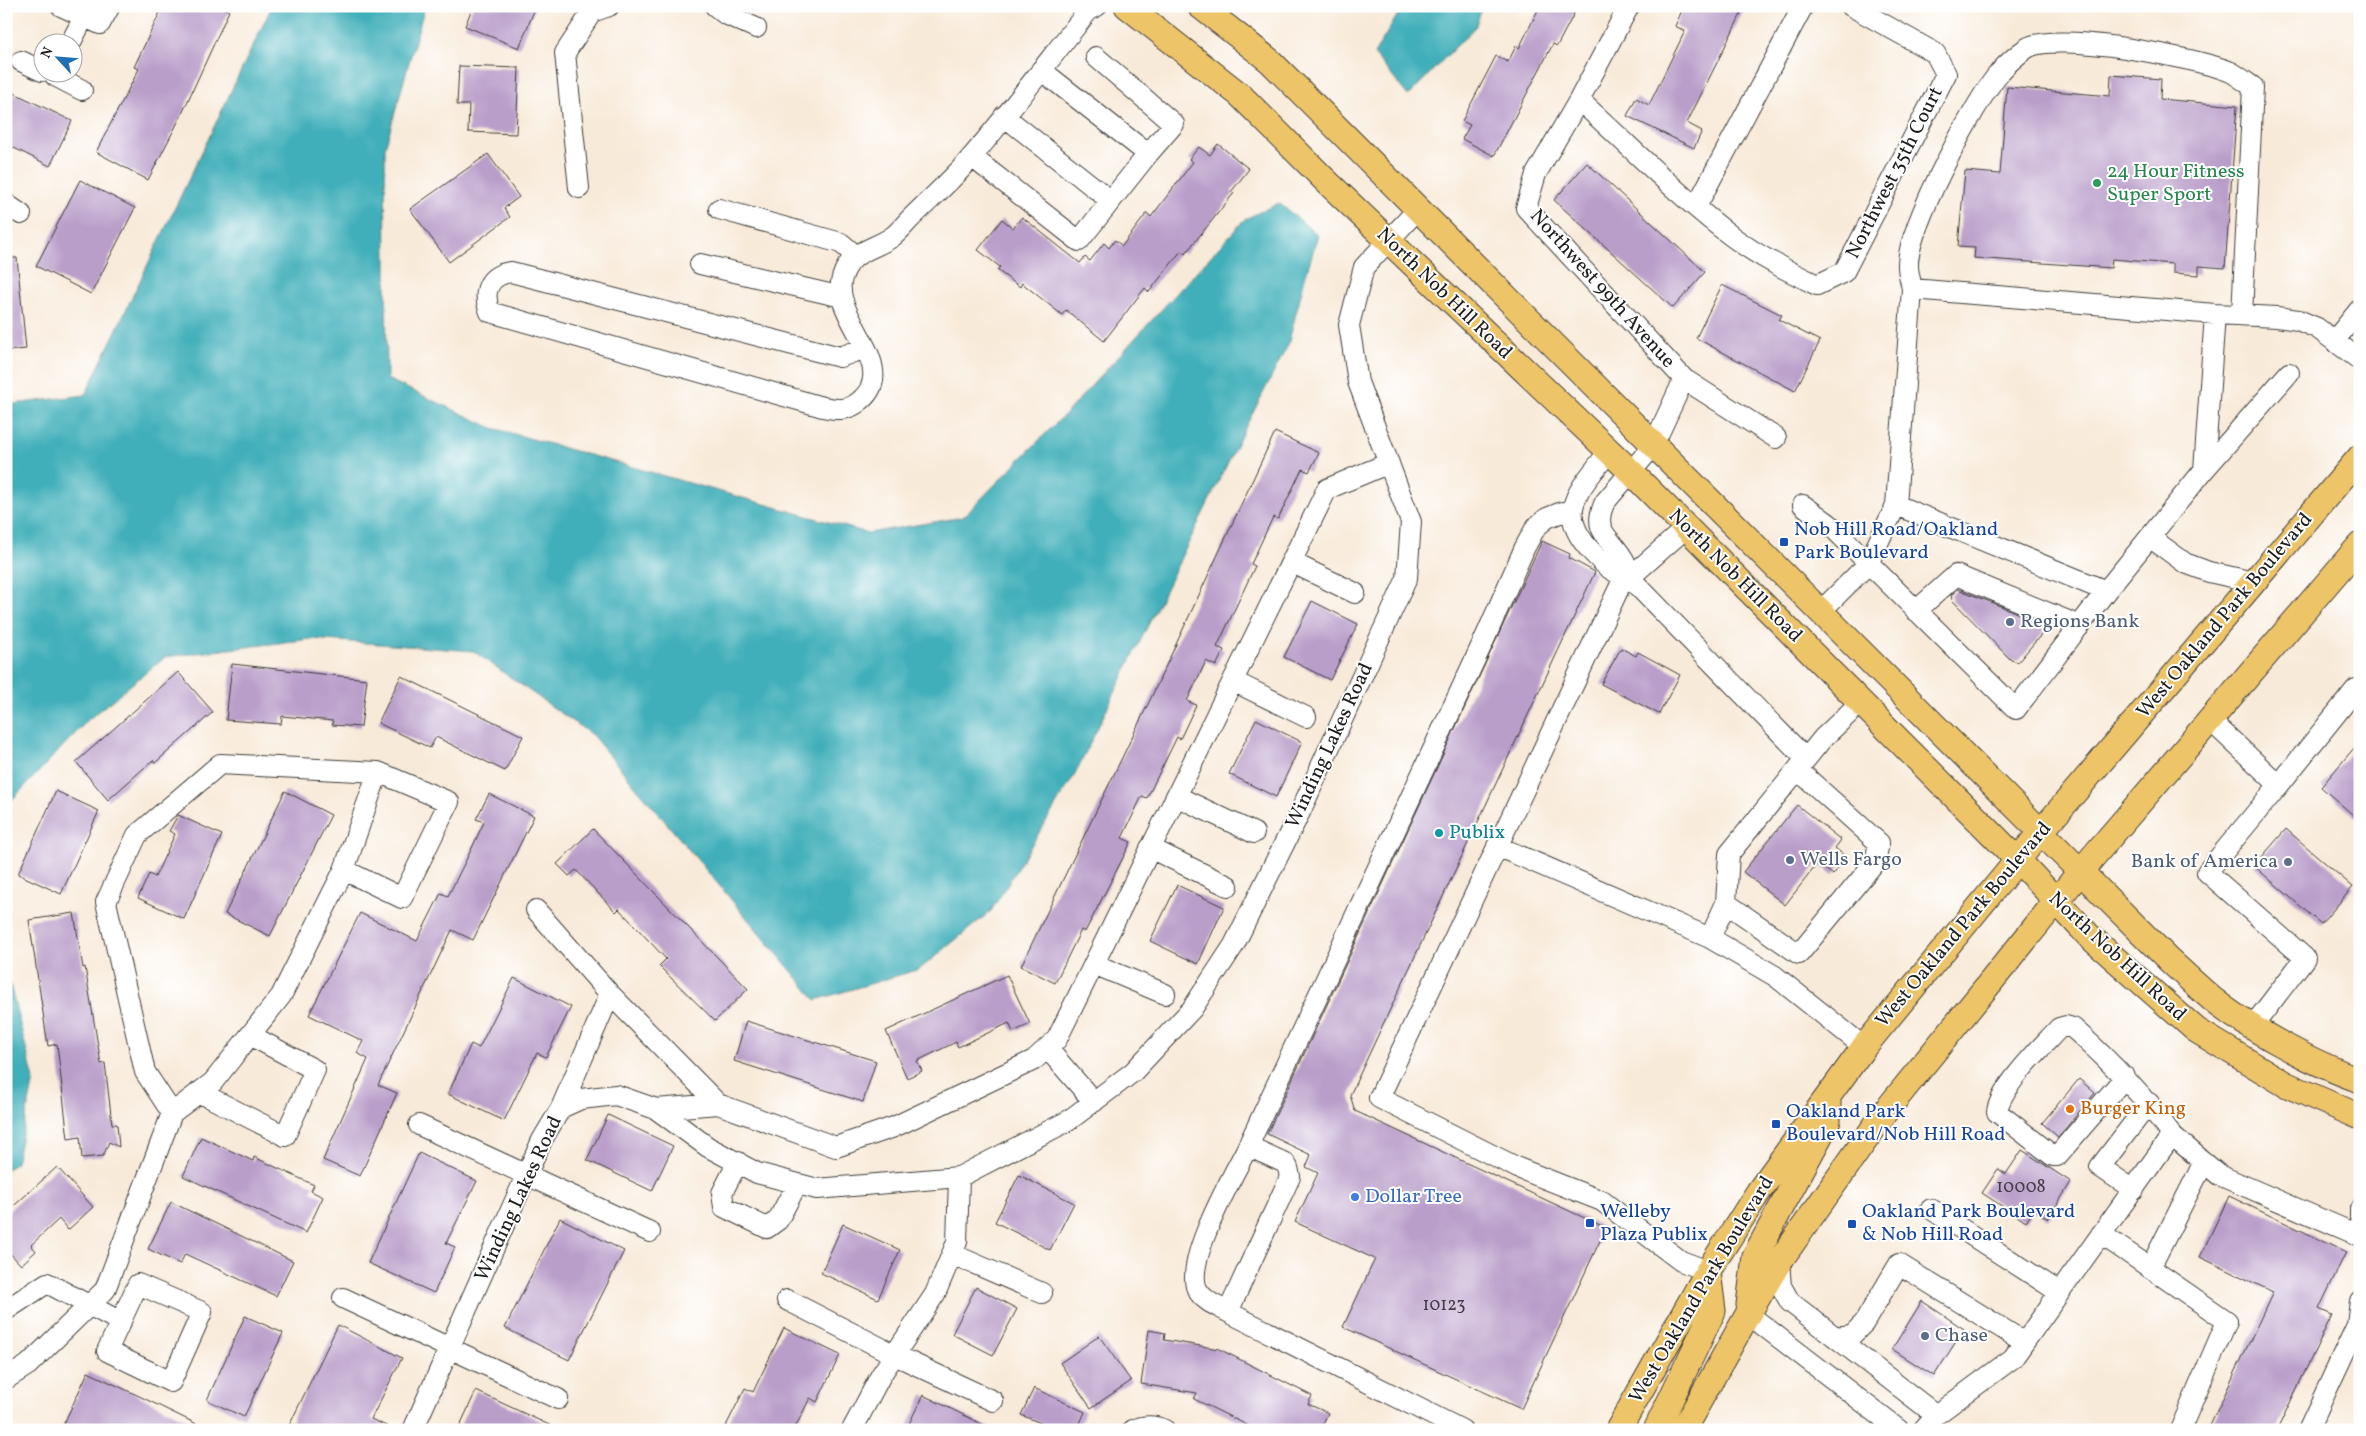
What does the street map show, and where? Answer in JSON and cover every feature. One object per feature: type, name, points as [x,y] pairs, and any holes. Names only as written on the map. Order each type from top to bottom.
[{"type":"main road","name":"North Nob Hill Road","points":[[1127,6],[1240,95],[1387,240],[1630,471],[2018,860],[2086,933],[2196,1030],[2285,1084],[2360,1117]]},
{"type":"main road","name":"North Nob Hill Road","points":[[1200,6],[1270,61],[2168,960],[2213,1000],[2254,1026],[2301,1054],[2360,1080]]},
{"type":"main road","name":"West Oakland Park Boulevard","points":[[1618,1430],[1708,1272],[1759,1191],[1828,1094],[1909,990],[2040,833],[2360,457]]},
{"type":"main road","points":[[1682,1430],[1779,1262],[1885,1112],[2080,872],[2360,545]]},
{"type":"main road","points":[[1748,1314],[1755,1256],[1828,1121],[1828,1094]]},
{"type":"main road","points":[[1656,1430],[1713,1311],[1708,1272]]},
{"type":"street","points":[[61,6],[100,24],[110,6]]},
{"type":"street","points":[[579,188],[565,53],[592,12],[609,6]]},
{"type":"street","points":[[715,6],[725,14],[756,28]]},
{"type":"street","points":[[865,348],[840,357],[511,272],[500,273],[490,283],[485,300],[490,312],[839,411],[855,405],[865,397],[872,387],[871,359],[842,298],[841,279],[855,255],[892,237],[972,157],[1088,11],[1097,6]]},
{"type":"street","points":[[1628,6],[1579,100],[1696,207],[1803,6]]},
{"type":"street","name":"Northwest 35th Court","points":[[1696,207],[1734,238],[1769,261],[1817,285],[1844,272],[1946,74],[1935,53],[1852,6]]},
{"type":"street","points":[[76,32],[84,17]]},
{"type":"street","points":[[1820,612],[1868,564],[1896,505],[1912,289],[1908,266],[1913,238],[1949,156],[1976,108],[1999,72],[2028,47],[2050,41],[2150,51],[2231,72],[2253,87],[2242,315]]},
{"type":"street","points":[[972,157],[1079,241],[1174,124],[1096,57]]},
{"type":"street","points":[[21,61],[32,66]]},
{"type":"street","points":[[1041,70],[1148,154]]},
{"type":"street","points":[[67,82],[82,90]]},
{"type":"street","name":"Northwest 99th Avenue","points":[[1579,100],[1536,174],[1526,208],[1684,379],[1776,438]]},
{"type":"street","points":[[1004,116],[1111,201]]},
{"type":"street","points":[[719,209],[841,244],[855,255]]},
{"type":"street","name":"Winding Lakes Road","points":[[413,1430],[542,1140],[561,1108],[581,1099],[616,1095],[656,1109],[708,1147],[757,1172],[817,1189],[959,1177],[1068,1121],[1133,1072],[1192,1010],[1234,945],[1302,810],[1408,578],[1411,522],[1358,382],[1348,325],[1364,267],[1387,240],[1418,209]]},
{"type":"street","points":[[700,264],[842,298]]},
{"type":"street","points":[[1912,289],[2298,320],[2317,328],[2360,360]]},
{"type":"street","points":[[2334,340],[2360,309]]},
{"type":"street","points":[[2204,470],[2215,314]]},
{"type":"street","points":[[1803,505],[1829,524],[2016,709],[2106,591],[2151,538],[2204,470],[2290,373]]},
{"type":"street","points":[[1684,379],[1653,446],[1605,502],[1600,513],[1602,533],[1625,562],[1629,577],[1802,764],[1879,843],[1875,862],[1799,954],[1726,903]]},
{"type":"street","points":[[1609,451],[1574,500],[1573,527],[1579,538],[1612,572],[1629,577]]},
{"type":"street","points":[[656,1109],[718,1104],[836,1147],[894,1127],[1034,1060],[1057,1039],[1327,489],[1389,463]]},
{"type":"street","points":[[1896,505],[2106,591]]},
{"type":"street","points":[[1462,1430],[1209,1302],[1198,1290],[1194,1271],[1200,1246],[1485,638],[1525,547],[1536,527],[1547,518],[1562,512],[1572,515]]},
{"type":"street","points":[[1687,527],[1620,586],[1379,1098],[1518,1168],[1602,1201],[1681,1261],[1708,1272]]},
{"type":"street","points":[[2151,538],[2185,563],[2209,572],[2254,582]]},
{"type":"street","points":[[1291,562],[1355,593]]},
{"type":"street","points":[[1916,611],[1956,574],[2080,626]]},
{"type":"street","points":[[1233,681],[1306,717]]},
{"type":"street","points":[[2254,1026],[2305,958],[2207,872],[2359,688]]},
{"type":"street","points":[[1710,938],[1726,903],[1729,854],[1823,738],[1861,702]]},
{"type":"street","points":[[2210,721],[2279,785]]},
{"type":"street","points":[[172,1113],[146,1072],[106,902],[137,835],[220,764],[378,772],[449,802],[402,898],[344,870]]},
{"type":"street","points":[[6,1379],[28,1365],[105,1290],[172,1113],[213,1082],[281,996],[344,870],[378,772]]},
{"type":"street","points":[[1176,796],[1254,833]]},
{"type":"street","points":[[1497,846],[1710,938],[1775,976],[1864,1047]]},
{"type":"street","points":[[1150,848],[1228,886]]},
{"type":"street","points":[[536,910],[610,994],[718,1104]]},
{"type":"street","points":[[1094,964],[1165,994]]},
{"type":"street","points":[[561,1108],[610,994]]},
{"type":"street","points":[[2125,1077],[2057,1156],[2053,1156],[1996,1112],[1998,1102],[2024,1067],[2060,1028],[2066,1026],[2073,1028],[2125,1077],[2148,1103],[2172,1135],[2219,1175],[2360,1231],[2360,1209]]},
{"type":"street","points":[[199,1092],[285,1136],[315,1070],[250,1035]]},
{"type":"street","points":[[1047,1048],[1094,1102]]},
{"type":"street","points":[[2134,1190],[2100,1167],[2148,1103]]},
{"type":"street","points":[[419,1125],[650,1232]]},
{"type":"street","points":[[1779,1262],[1781,1286],[1790,1302],[1835,1338],[1929,1423],[2013,1358],[2172,1135]]},
{"type":"street","points":[[1228,1312],[1290,1177],[1285,1163],[1248,1146]]},
{"type":"street","points":[[738,1162],[722,1193],[724,1207],[766,1228],[778,1220],[797,1184]]},
{"type":"street","points":[[2150,1268],[2204,1162]]},
{"type":"street","points":[[852,1430],[895,1355],[935,1294],[952,1254],[956,1242],[959,1177]]},
{"type":"street","points":[[1931,1209],[2059,1292]]},
{"type":"street","points":[[2101,1234],[2227,1321],[2180,1430]]},
{"type":"street","points":[[952,1254],[1042,1293]]},
{"type":"street","points":[[1835,1338],[1852,1335],[1864,1323],[1899,1264],[2024,1342]]},
{"type":"street","points":[[6,1310],[47,1283],[121,1322]]},
{"type":"street","points":[[138,1284],[202,1312],[171,1382],[107,1351],[121,1322],[138,1284]]},
{"type":"street","points":[[343,1298],[558,1399]]},
{"type":"street","points":[[788,1300],[895,1355],[993,1401]]},
{"type":"street","points":[[2308,1430],[2356,1324],[2360,1301]]},
{"type":"street","points":[[1748,1314],[1899,1430]]},
{"type":"street","points":[[1133,1430],[1141,1426],[1158,1427],[1165,1430]]},
{"type":"water","points":[[272,6],[425,6],[385,148],[387,379],[493,428],[868,533],[963,517],[1069,410],[1245,219],[1279,203],[1318,235],[1288,345],[1242,434],[1074,776],[991,911],[920,969],[816,1000],[592,735],[473,651],[311,639],[165,657],[89,719],[6,806],[6,405],[85,395]]},
{"type":"water","points":[[1403,6],[1482,6],[1476,26],[1408,96],[1374,54]]},
{"type":"water","points":[[6,968],[34,1080],[16,1163],[6,1170]]},
{"type":"building","points":[[163,6],[219,6],[229,11],[180,118],[148,180],[96,152],[139,69],[134,67]]},
{"type":"building","points":[[473,6],[536,6],[519,48],[465,26]]},
{"type":"building","points":[[1540,6],[1578,6],[1557,46],[1553,44],[1494,156],[1462,139],[1470,125],[1462,121],[1496,56],[1508,62],[1516,46],[1519,48]]},
{"type":"building","points":[[1684,6],[1745,6],[1687,123],[1702,131],[1694,148],[1627,116],[1636,98],[1649,105],[1685,31],[1675,26]]},
{"type":"building","points":[[459,66],[519,68],[516,134],[468,132],[469,105],[457,105]]},
{"type":"building","name":"24 Hour Fitness Super Sport","points":[[2111,75],[2161,79],[2160,99],[2237,106],[2225,268],[2199,266],[2199,275],[2173,273],[2173,264],[2112,259],[2111,268],[1974,258],[1975,248],[1958,247],[1965,171],[2000,174],[2007,87],[2110,96]]},
{"type":"building","points":[[6,89],[72,121],[50,166],[6,144]]},
{"type":"building","points":[[1218,144],[1249,169],[1231,192],[1234,193],[1185,254],[1181,251],[1149,292],[1145,288],[1104,341],[1066,310],[1062,315],[1022,283],[1020,287],[997,270],[1000,267],[978,250],[1002,219],[1013,228],[1022,217],[1080,263],[1085,257],[1090,261],[1104,243],[1109,248],[1115,240],[1122,246],[1147,213],[1151,217],[1193,162],[1189,159],[1199,147],[1210,155]]},
{"type":"building","points":[[488,154],[519,197],[504,208],[510,217],[449,262],[410,209]]},
{"type":"building","points":[[1587,163],[1705,272],[1673,308],[1554,200]]},
{"type":"building","points":[[80,180],[135,208],[91,294],[36,266]]},
{"type":"building","points":[[6,258],[17,258],[26,349],[6,351]]},
{"type":"building","points":[[1722,285],[1782,315],[1779,320],[1820,341],[1795,391],[1696,338]]},
{"type":"building","points":[[1275,432],[1319,453],[1309,472],[1302,469],[1278,519],[1273,517],[1251,564],[1255,566],[1217,647],[1224,650],[1216,666],[1206,661],[1187,701],[1196,705],[1180,739],[1177,737],[1147,798],[1142,796],[1122,838],[1131,842],[1085,932],[1081,930],[1055,983],[1021,966],[1150,700]]},
{"type":"building","name":"Publix","points":[[1542,541],[1570,554],[1569,558],[1595,572],[1350,1095],[1355,1111],[1606,1228],[1521,1409],[1343,1327],[1375,1259],[1295,1222],[1318,1173],[1306,1167],[1311,1155],[1267,1134]]},
{"type":"building","name":"Regions Bank","points":[[1958,589],[2047,625],[2046,629],[2018,662],[2011,660],[1952,600],[1951,595]]},
{"type":"building","points":[[1312,601],[1358,624],[1330,680],[1284,657]]},
{"type":"building","points":[[1621,648],[1636,656],[1638,652],[1680,675],[1659,714],[1601,684]]},
{"type":"building","points":[[232,664],[367,679],[361,727],[332,725],[333,721],[282,716],[281,724],[226,720]]},
{"type":"building","points":[[178,672],[213,712],[155,763],[153,760],[108,800],[76,762]]},
{"type":"building","points":[[401,676],[523,736],[505,771],[436,737],[430,748],[378,723]]},
{"type":"building","points":[[1256,719],[1302,742],[1276,797],[1229,774]]},
{"type":"building","points":[[2360,741],[2360,821],[2321,787]]},
{"type":"building","points":[[56,791],[99,811],[61,894],[18,874]]},
{"type":"building","points":[[285,791],[331,815],[270,936],[225,914]]},
{"type":"building","points":[[489,794],[534,816],[473,940],[452,930],[378,1085],[397,1093],[360,1176],[323,1160],[368,1059],[357,1053],[363,1041],[309,1015],[360,913],[417,941],[441,893],[448,896],[471,850],[484,822],[476,819]]},
{"type":"building","points":[[1797,805],[1841,840],[1835,848],[1846,857],[1833,875],[1818,863],[1785,905],[1743,872]]},
{"type":"building","points":[[178,815],[222,835],[184,919],[138,898],[149,874],[155,877],[175,834],[169,831]]},
{"type":"building","points":[[593,829],[748,989],[715,1021],[659,966],[666,959],[619,909],[616,912],[576,870],[569,876],[557,864]]},
{"type":"building","points":[[2286,829],[2353,887],[2321,924],[2254,866]]},
{"type":"building","points":[[1177,885],[1224,907],[1198,964],[1150,941]]},
{"type":"building","points":[[74,913],[101,1064],[105,1063],[112,1124],[117,1124],[119,1147],[109,1142],[103,1156],[82,1158],[80,1137],[68,1139],[57,1044],[48,1046],[29,920]]},
{"type":"building","points":[[1007,975],[1030,1024],[1013,1032],[1009,1023],[958,1047],[956,1042],[917,1061],[922,1071],[907,1078],[886,1031]]},
{"type":"building","points":[[514,978],[571,1007],[546,1057],[537,1053],[504,1121],[448,1094],[471,1044],[479,1048]]},
{"type":"building","points":[[746,1021],[876,1061],[863,1102],[734,1061]]},
{"type":"building","name":"Burger King","points":[[2079,1079],[2095,1093],[2058,1137],[2042,1123]]},
{"type":"building","points":[[608,1115],[673,1146],[652,1191],[587,1160]]},
{"type":"building","points":[[201,1137],[253,1161],[254,1157],[314,1185],[311,1191],[323,1197],[306,1233],[183,1176]]},
{"type":"building","points":[[2022,1150],[2071,1182],[2048,1219],[2034,1210],[2026,1222],[1982,1193],[1998,1169],[2006,1174]]},
{"type":"building","points":[[419,1153],[477,1181],[446,1243],[455,1247],[434,1293],[368,1263]]},
{"type":"building","points":[[57,1167],[93,1207],[68,1230],[59,1219],[31,1245],[36,1251],[21,1265],[6,1249],[6,1213]]},
{"type":"building","points":[[1019,1175],[1074,1203],[1050,1250],[995,1222]]},
{"type":"building","points":[[2229,1196],[2346,1252],[2319,1309],[2332,1315],[2277,1430],[2208,1430],[2273,1292],[2200,1257]]},
{"type":"building","points":[[171,1202],[293,1261],[276,1296],[185,1254],[180,1264],[148,1249]]},
{"type":"building","points":[[560,1218],[624,1251],[569,1360],[505,1328]]},
{"type":"building","points":[[843,1224],[900,1250],[878,1299],[821,1273]]},
{"type":"building","points":[[976,1287],[1017,1309],[993,1355],[952,1334]]},
{"type":"building","points":[[1922,1301],[1964,1329],[1934,1376],[1892,1349]]},
{"type":"building","points":[[245,1316],[283,1333],[244,1417],[207,1400]]},
{"type":"building","points":[[338,1325],[402,1358],[371,1419],[395,1430],[287,1430]]},
{"type":"building","points":[[784,1328],[840,1355],[817,1402],[810,1398],[794,1430],[724,1430],[745,1388],[753,1392]]},
{"type":"building","points":[[1149,1330],[1165,1333],[1164,1340],[1219,1349],[1312,1396],[1308,1404],[1328,1413],[1320,1430],[1257,1430],[1194,1399],[1197,1393],[1141,1384]]},
{"type":"building","points":[[1099,1336],[1131,1381],[1091,1408],[1060,1363]]},
{"type":"building","points":[[88,1372],[139,1396],[209,1430],[61,1430]]},
{"type":"building","points":[[1034,1388],[1085,1412],[1077,1430],[1040,1430],[1043,1424],[1021,1415]]},
{"type":"building","points":[[476,1391],[560,1430],[458,1430]]},
{"type":"building","points":[[923,1395],[994,1430],[906,1430]]},
{"type":"place","name":"24 Hour Fitness Super Sport","points":[[2097,183]]},
{"type":"place","name":"Nob Hill Road/Oakland Park Boulevard","points":[[1784,542]]},
{"type":"place","name":"Regions Bank","points":[[2010,622]]},
{"type":"place","name":"Publix","points":[[1439,833]]},
{"type":"place","name":"Wells Fargo","points":[[1790,860]]},
{"type":"place","name":"Bank of America","points":[[2288,862]]},
{"type":"place","name":"Burger King","points":[[2070,1109]]},
{"type":"place","name":"Oakland Park Boulevard/Nob Hill Road","points":[[1776,1124]]},
{"type":"place","name":"Dollar Tree","points":[[1355,1197]]},
{"type":"place","name":"Welleby Plaza Publix","points":[[1590,1223]]},
{"type":"place","name":"Oakland Park Boulevard & Nob Hill Road","points":[[1852,1224]]},
{"type":"place","name":"Chase","points":[[1925,1336]]}]
